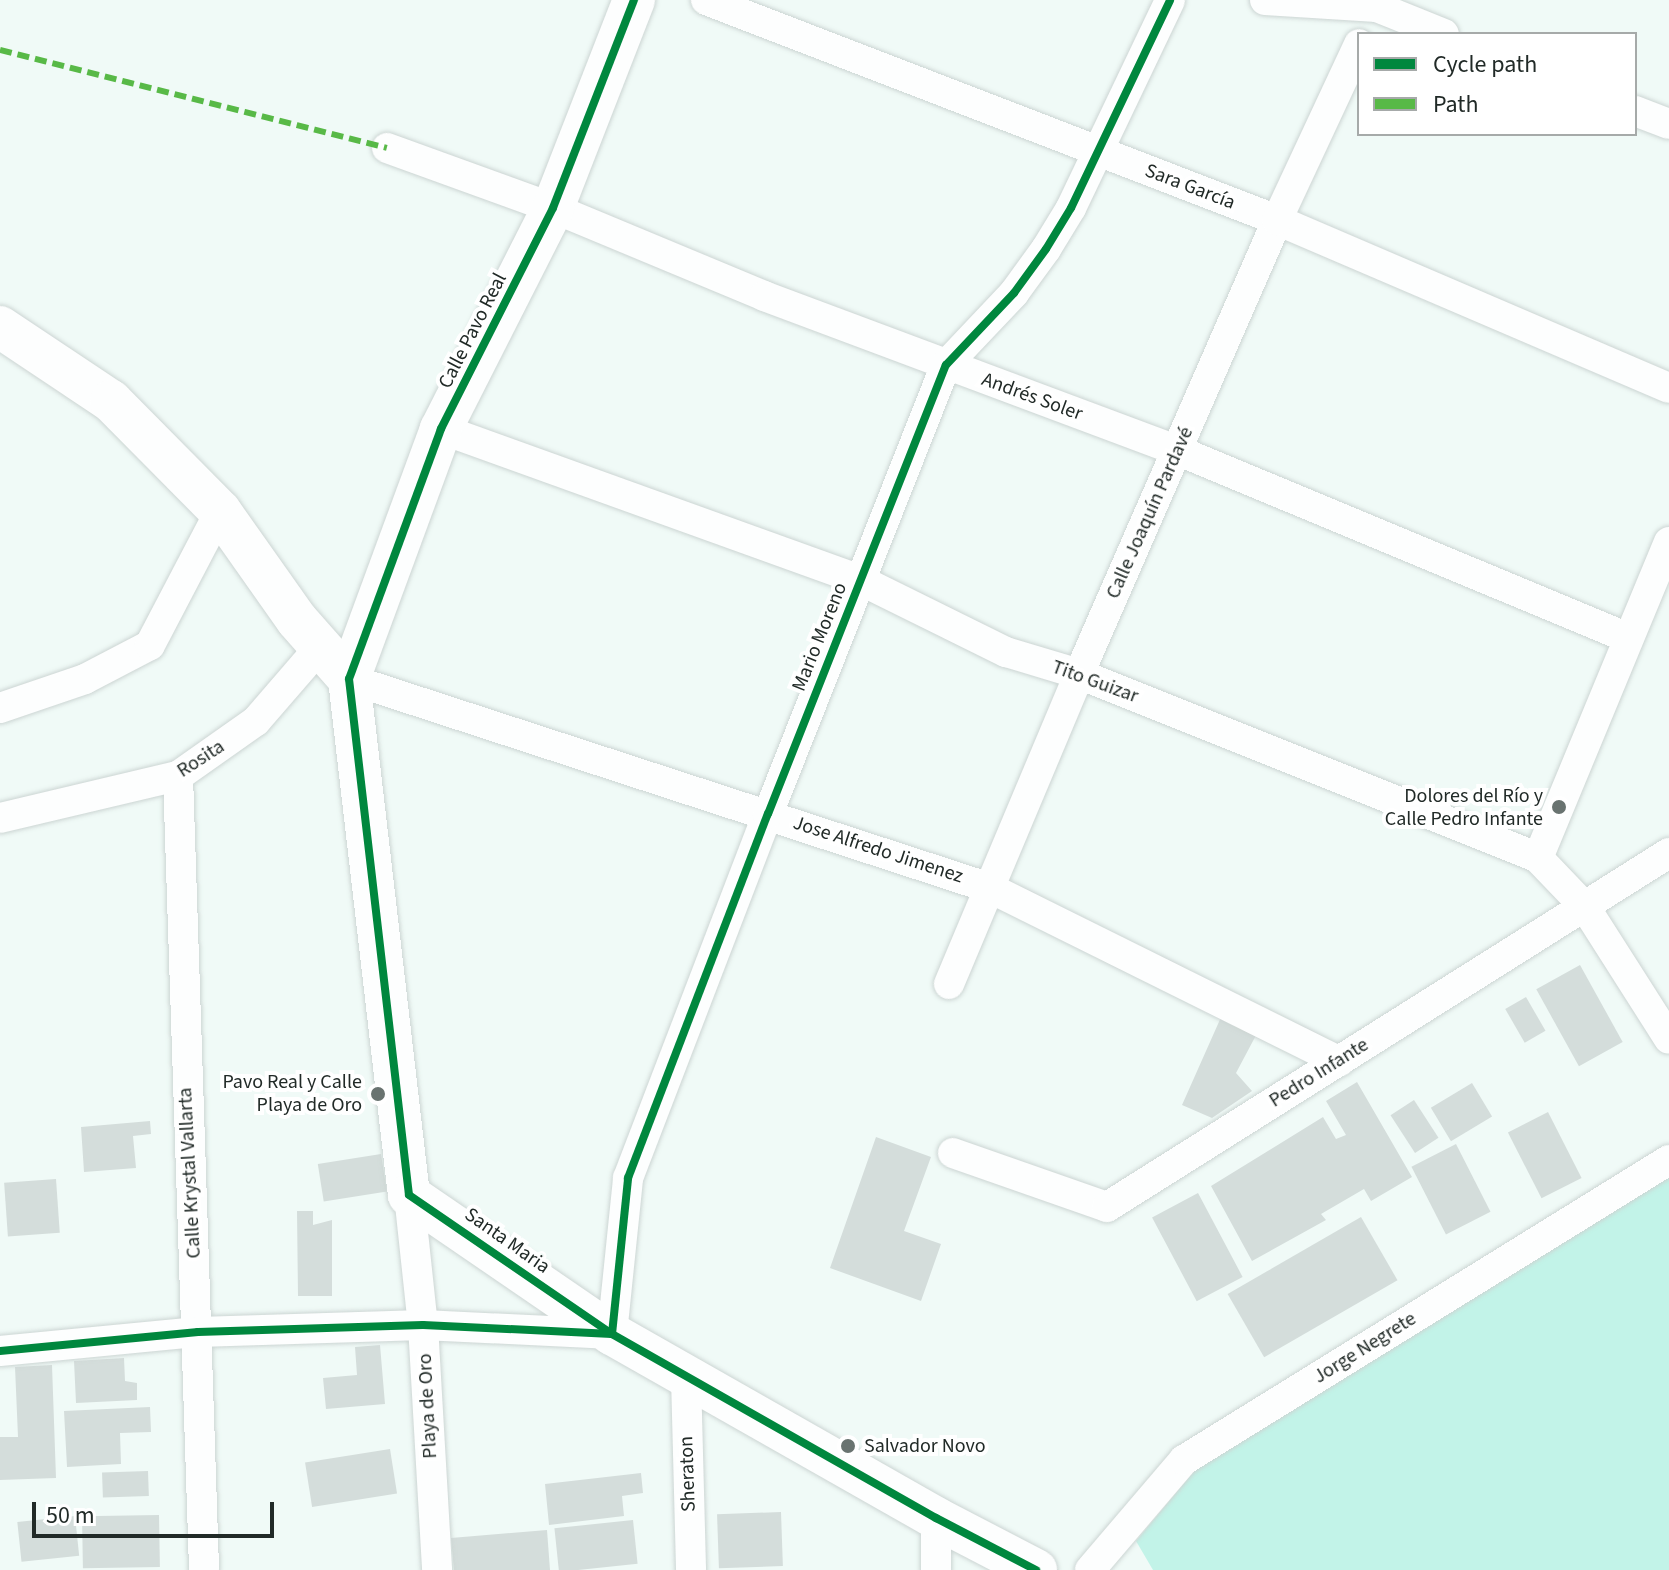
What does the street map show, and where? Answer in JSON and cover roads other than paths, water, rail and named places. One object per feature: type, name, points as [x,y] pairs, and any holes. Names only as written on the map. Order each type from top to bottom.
[{"type":"street","name":"Calle Pavo Real","points":[[349,679],[441,429],[553,208],[634,0]]},
{"type":"street","name":"Sara García","points":[[706,0],[1277,220],[1669,388]]},
{"type":"street","name":"Mario Moreno","points":[[612,1334],[628,1178],[946,365],[1014,293],[1046,249],[1071,208],[1170,0]]},
{"type":"street","points":[[1265,0],[1378,3],[1440,32]]},
{"type":"street","points":[[1365,32],[1378,3]]},
{"type":"street","name":"Calle Joaquín Pardavé","points":[[949,984],[1079,674],[1179,451],[1277,220],[1357,48]]},
{"type":"street","points":[[1637,112],[1669,124]]},
{"type":"street","name":"Andrés Soler","points":[[387,148],[553,208],[764,296],[1179,451],[1629,638]]},
{"type":"street","points":[[0,327],[111,401],[220,511],[319,648],[349,679],[409,1195]]},
{"type":"street","name":"Tito Guizar","points":[[441,429],[860,580],[1006,652],[1079,674],[1538,858],[1585,907],[1669,1039]]},
{"type":"street","points":[[0,708],[85,679],[150,645],[220,511]]},
{"type":"street","points":[[1538,858],[1669,542]]},
{"type":"street","name":"Rosita","points":[[0,818],[178,776],[256,721],[319,648]]},
{"type":"street","name":"Jose Alfredo Jimenez","points":[[349,679],[990,888],[1339,1061]]},
{"type":"street","name":"Calle Krystal Vallarta","points":[[178,776],[204,1570]]},
{"type":"street","name":"Pedro Infante","points":[[953,1153],[1107,1207],[1669,853]]},
{"type":"street","name":"Jorge Negrete","points":[[1090,1570],[1184,1460],[1669,1160]]},
{"type":"street","name":"Playa de Oro","points":[[409,1195],[423,1325],[437,1570]]},
{"type":"street","name":"Santa Maria","points":[[409,1195],[612,1334],[936,1518],[1036,1570]]},
{"type":"street","points":[[0,1351],[198,1332],[423,1325],[612,1334]]},
{"type":"street","name":"Sheraton","points":[[686,1377],[691,1570]]},
{"type":"street","points":[[936,1518],[936,1570]]},
{"type":"place","name":"Dolores del Río y Calle Pedro Infante","points":[[1559,807]]},
{"type":"place","name":"Pavo Real y Calle Playa de Oro","points":[[378,1094]]},
{"type":"place","name":"Salvador Novo","points":[[848,1446]]}]
